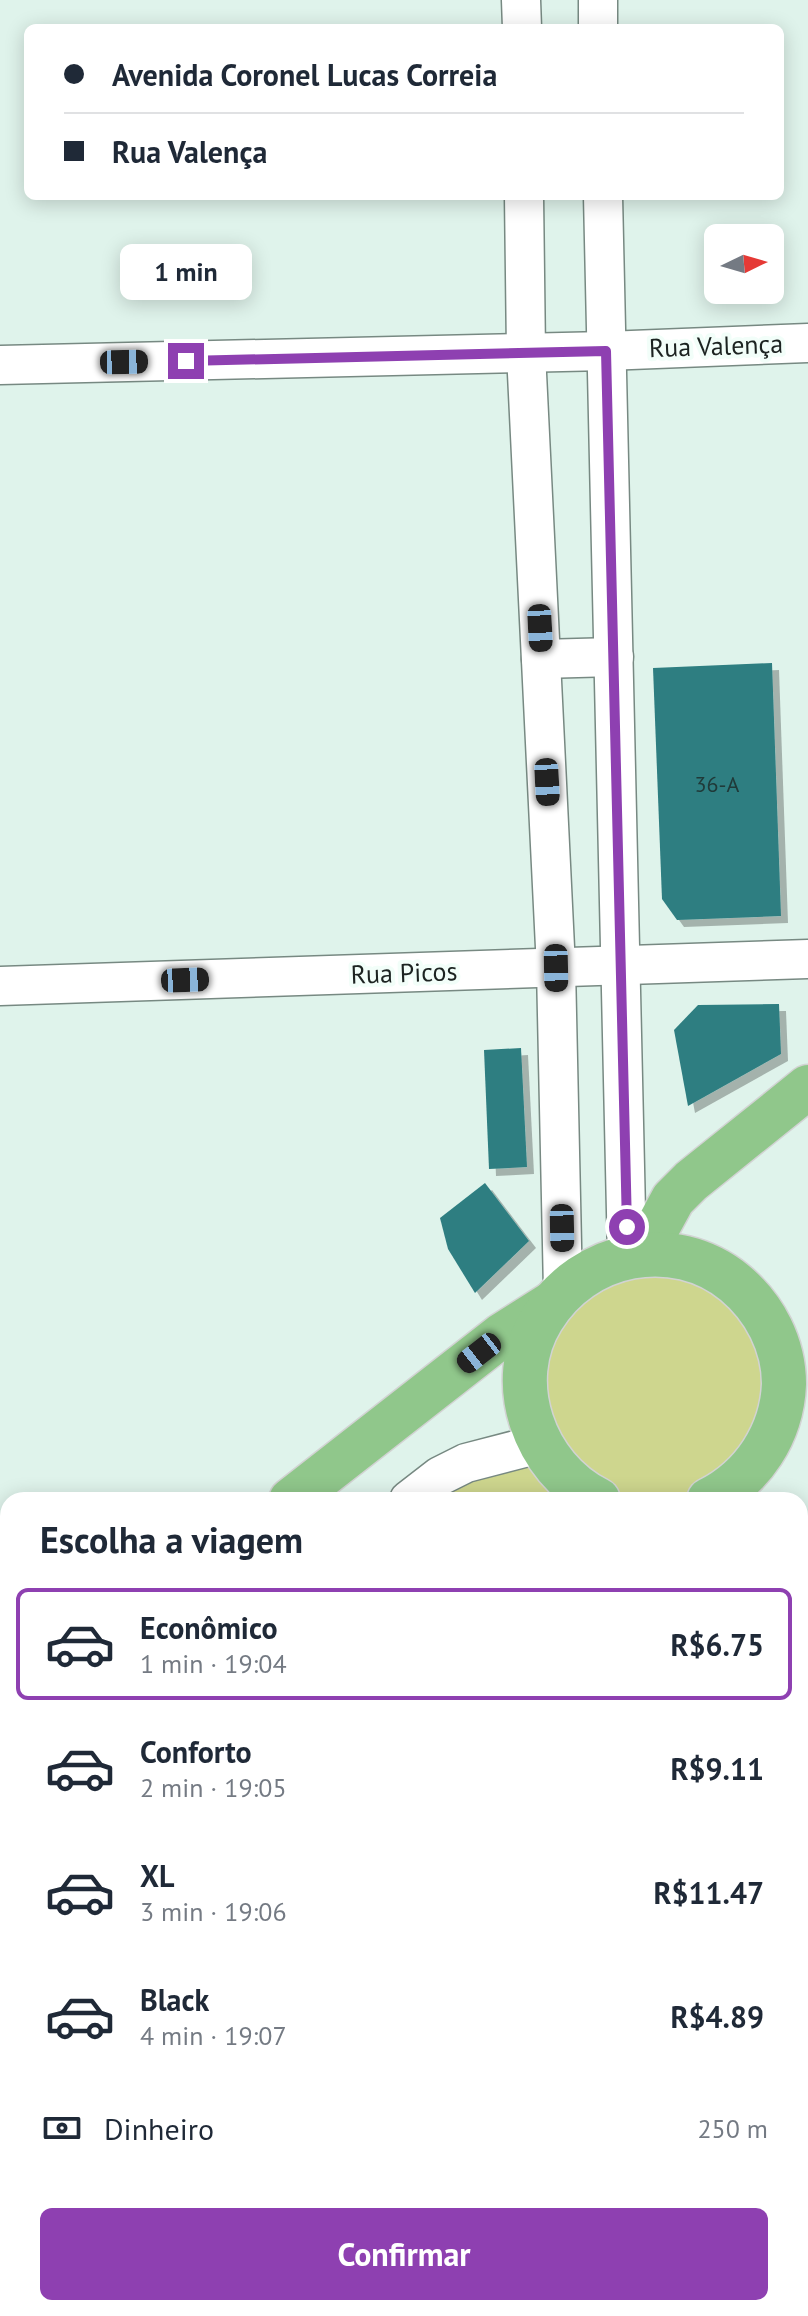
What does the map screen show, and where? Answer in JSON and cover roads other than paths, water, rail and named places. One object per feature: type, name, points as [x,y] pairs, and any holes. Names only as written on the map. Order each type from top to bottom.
[{"type":"main road","points":[[635,1255],[673,1199],[691,1181],[808,1087]]},
{"type":"main road","points":[[301,1492],[502,1335],[552,1305],[593,1269],[635,1255],[661,1253],[693,1259],[723,1273],[748,1294],[763,1313],[774,1335],[782,1370],[781,1407],[752,1469]]},
{"type":"main road","points":[[552,1305],[531,1344],[525,1370],[525,1396],[539,1444],[563,1475],[581,1492]]},
{"type":"street","points":[[521,0],[522,24]]},
{"type":"street","points":[[598,0],[598,24]]},
{"type":"street","points":[[524,200],[526,353],[556,968],[552,1305]]},
{"type":"street","points":[[603,200],[621,966],[635,1255]]},
{"type":"street","name":"Rua Valença","points":[[0,365],[606,351],[808,343]]},
{"type":"street","points":[[541,659],[614,657]]},
{"type":"street","name":"Rua Picos","points":[[0,986],[808,959]]},
{"type":"street","points":[[419,1492],[440,1476],[466,1463],[539,1444]]}]
